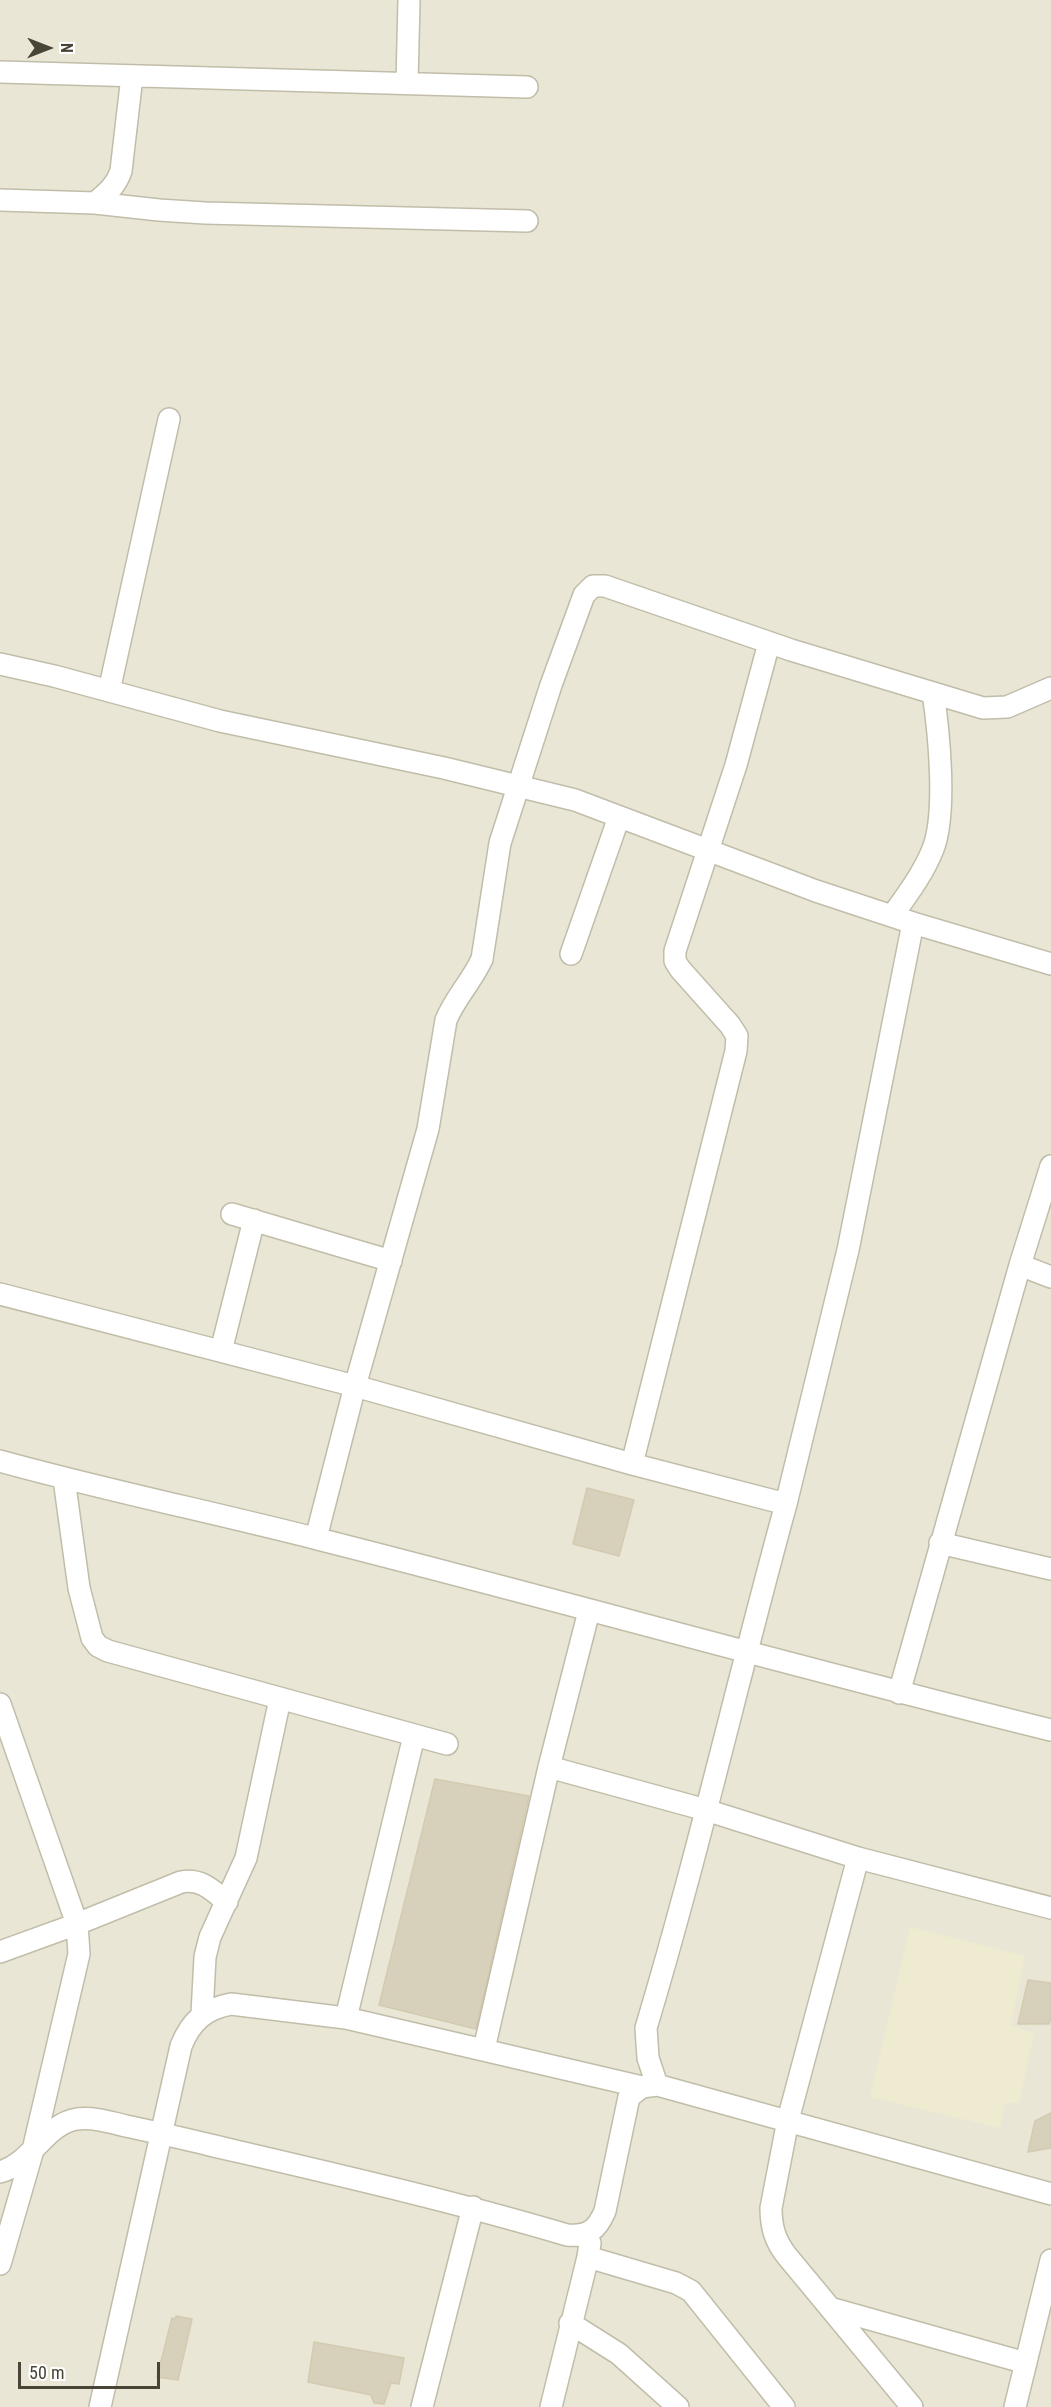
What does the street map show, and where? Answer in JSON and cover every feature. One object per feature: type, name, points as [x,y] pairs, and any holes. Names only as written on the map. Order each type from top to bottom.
[{"type":"street","points":[[407,83],[409,0]]},
{"type":"street","points":[[0,72],[527,87]]},
{"type":"street","points":[[94,203],[118,181],[122,171],[132,76]]},
{"type":"street","points":[[0,200],[94,203],[205,213],[527,221]]},
{"type":"street","points":[[110,691],[169,419]]},
{"type":"street","points":[[316,1538],[355,1386],[428,1129],[446,1020],[482,959],[498,852],[551,686],[584,595],[593,586],[605,586],[769,643],[983,708],[1008,707],[1051,688]]},
{"type":"street","points":[[632,1464],[736,1051],[737,1036],[675,961],[675,951],[736,765],[769,643]]},
{"type":"street","points":[[0,664],[236,724],[444,768],[575,800],[816,891],[1051,964]]},
{"type":"street","points":[[892,916],[921,874],[933,848],[940,822],[936,713],[933,693]]},
{"type":"street","points":[[571,954],[619,816]]},
{"type":"street","points":[[649,2086],[646,2028],[786,1504],[848,1250],[913,923]]},
{"type":"street","points":[[899,1693],[1020,1265],[1051,1166]]},
{"type":"street","points":[[232,1214],[391,1261]]},
{"type":"street","points":[[221,1351],[254,1220]]},
{"type":"street","points":[[1020,1265],[1051,1277]]},
{"type":"street","points":[[0,1294],[355,1386],[632,1464],[786,1504]]},
{"type":"street","points":[[0,1461],[64,1479],[316,1538],[899,1693],[1051,1730]]},
{"type":"street","points":[[64,1479],[79,1588],[92,1638],[98,1646],[108,1651],[280,1700],[447,1744]]},
{"type":"street","points":[[940,1543],[1051,1569]]},
{"type":"street","points":[[484,2049],[549,1767],[589,1611]]},
{"type":"street","points":[[202,2014],[205,1957],[210,1937],[246,1858],[280,1700]]},
{"type":"street","points":[[0,1704],[77,1924],[79,1954],[33,2150],[0,2264]]},
{"type":"street","points":[[345,2018],[414,1736]]},
{"type":"street","points":[[549,1767],[706,1810],[858,1858],[1051,1908]]},
{"type":"street","points":[[858,1858],[788,2120],[771,2208],[771,2222],[779,2247],[912,2407]]},
{"type":"street","points":[[2,1946],[77,1924],[181,1882],[193,1880],[203,1884],[227,1902]]},
{"type":"street","points":[[100,2407],[181,2046],[188,2030],[202,2014],[215,2007],[231,2004],[345,2018],[484,2049],[788,2120],[1051,2194]]},
{"type":"street","points":[[0,2172],[14,2168],[57,2127],[75,2119],[93,2119],[163,2133],[473,2207],[567,2235],[578,2236],[591,2233],[599,2225],[605,2211],[629,2097],[649,2086]]},
{"type":"street","points":[[422,2407],[473,2207]]},
{"type":"street","points":[[551,2407],[588,2257],[591,2233]]},
{"type":"street","points":[[588,2257],[676,2283],[691,2291],[784,2407]]},
{"type":"street","points":[[1015,2407],[1051,2260]]},
{"type":"street","points":[[830,2308],[1026,2363]]},
{"type":"street","points":[[570,2323],[619,2354],[678,2407]]},
{"type":"shaded area","points":[[0,0],[1051,0],[1051,2407],[0,2407]]},
{"type":"shaded area","points":[[910,1927],[1025,1956],[1011,2025],[1034,2034],[1019,2103],[1005,2103],[1000,2128],[870,2097]]},
{"type":"building","points":[[587,1488],[634,1500],[619,1556],[573,1544]]},
{"type":"building","points":[[435,1779],[529,1796],[476,2029],[379,2005]]},
{"type":"building","points":[[1028,1980],[1051,1983],[1049,2024],[1018,2024]]},
{"type":"building","points":[[1051,2113],[1051,2148],[1028,2152],[1035,2121]]},
{"type":"building","points":[[176,2316],[192,2319],[178,2380],[157,2377],[172,2318],[175,2319]]},
{"type":"building","points":[[314,2342],[404,2358],[399,2384],[391,2383],[384,2404],[374,2403],[371,2395],[308,2382]]}]
